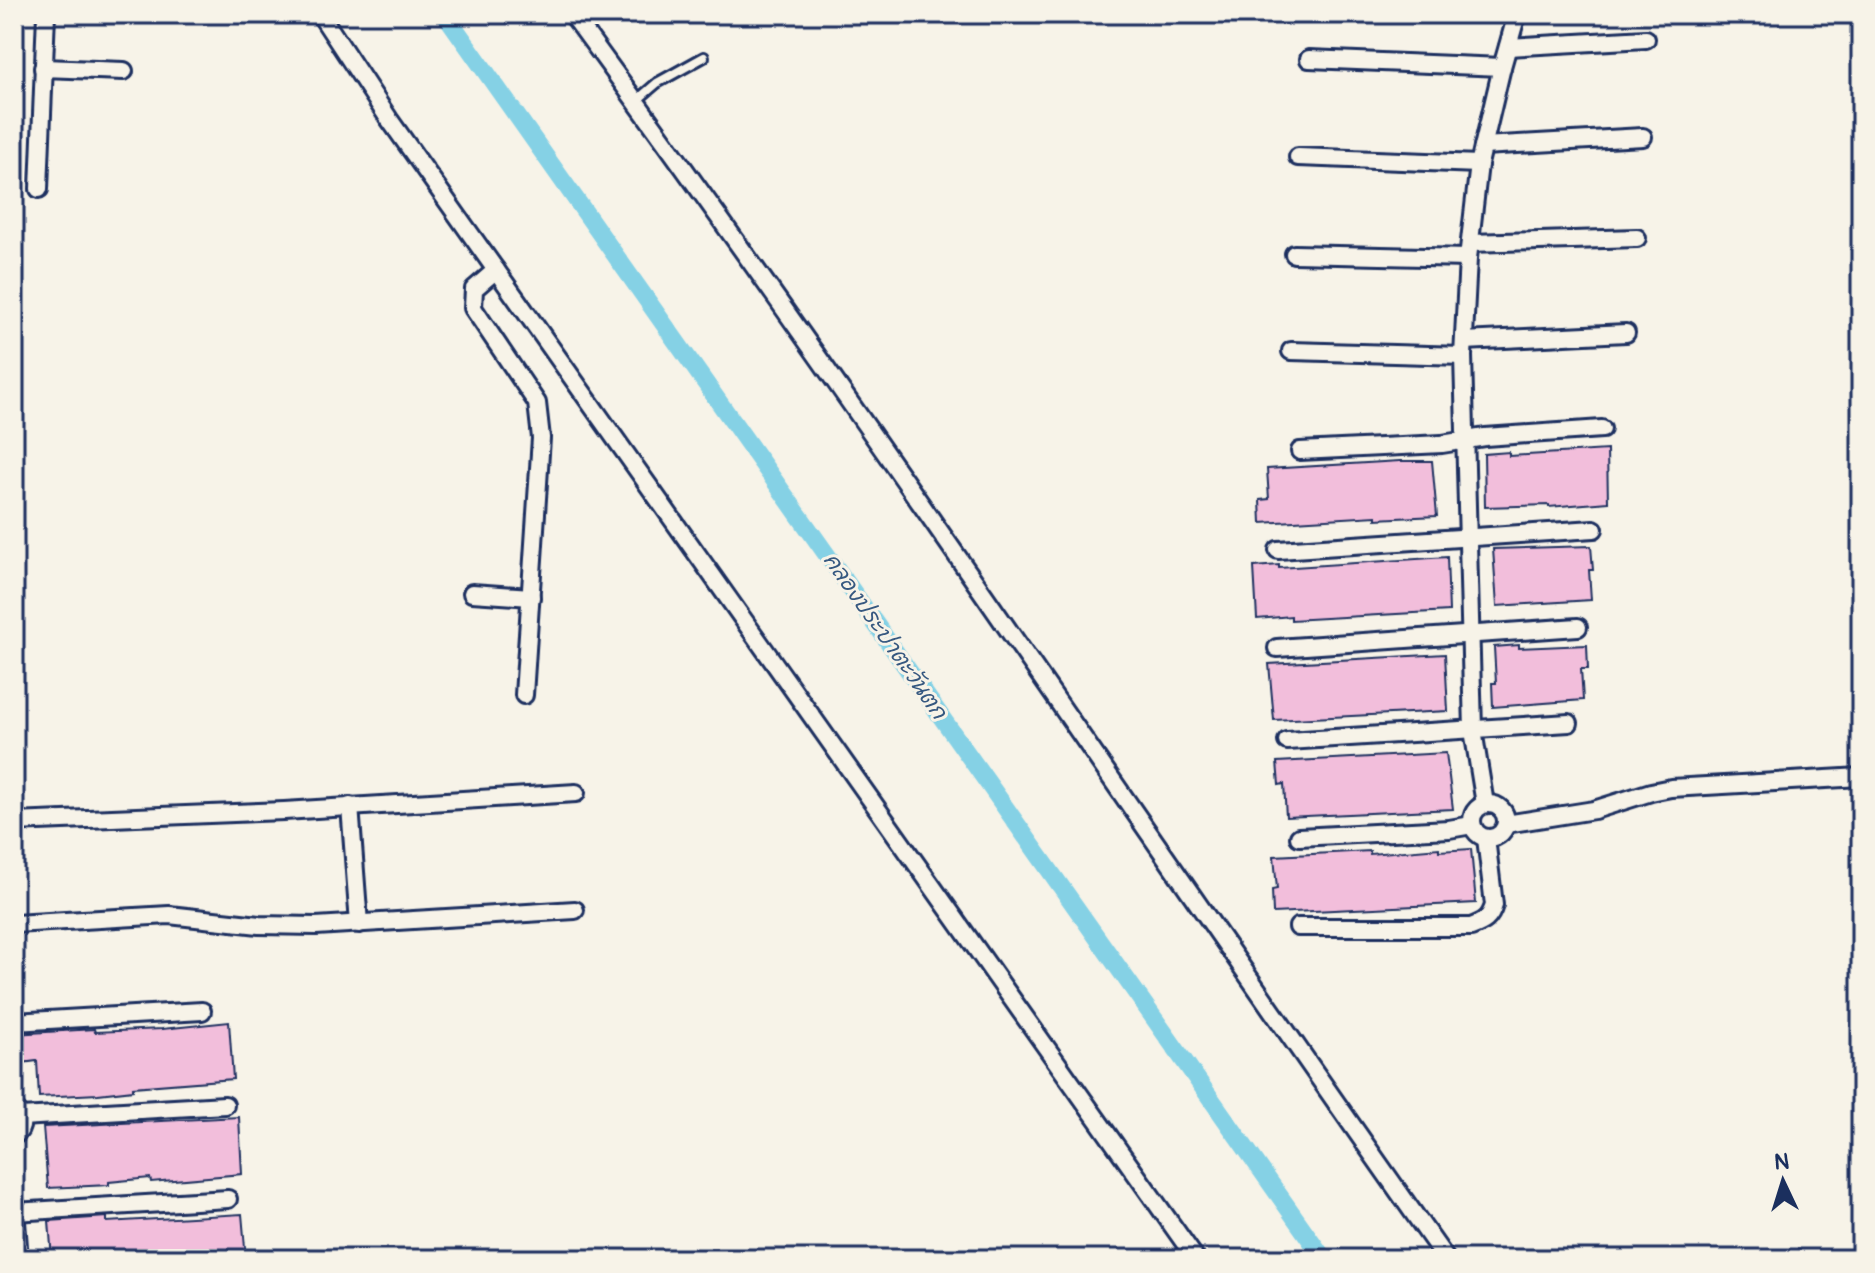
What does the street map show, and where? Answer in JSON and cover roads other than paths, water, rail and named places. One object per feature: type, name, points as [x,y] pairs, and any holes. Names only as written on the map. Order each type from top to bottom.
[{"type":"street","points":[[39,189],[46,14]]},
{"type":"street","points":[[320,14],[389,119],[1196,1259]]},
{"type":"street","points":[[572,14],[732,233],[1446,1259]]},
{"type":"street","points":[[1485,804],[1473,730],[1463,441],[1463,348],[1469,250],[1479,164],[1517,14]]},
{"type":"street","points":[[1508,47],[1646,39]]},
{"type":"street","points":[[1309,59],[1502,67]]},
{"type":"street","points":[[43,68],[124,71]]},
{"type":"street","points":[[1483,146],[1643,137]]},
{"type":"street","points":[[1298,157],[1479,164]]},
{"type":"street","points":[[1294,254],[1469,250],[1637,238]]},
{"type":"street","points":[[496,270],[474,289],[473,308],[531,392],[539,415],[541,438],[524,695]]},
{"type":"street","points":[[1291,351],[1463,348],[1626,333]]},
{"type":"street","points":[[1300,451],[1442,444],[1602,429]]},
{"type":"street","points":[[1278,550],[1594,529]]},
{"type":"street","points":[[472,593],[531,597]]},
{"type":"street","points":[[1277,648],[1578,627]]},
{"type":"street","points":[[1287,741],[1569,723]]},
{"type":"street","points":[[1506,824],[1594,810],[1671,788],[1861,777]]},
{"type":"street","points":[[14,822],[576,793]]},
{"type":"street","points":[[1485,804],[1498,806],[1506,817],[1506,824],[1499,835],[1486,838],[1472,825],[1474,812],[1485,804]]},
{"type":"street","points":[[350,806],[359,924]]},
{"type":"street","points":[[1299,837],[1472,825]]},
{"type":"street","points":[[1298,927],[1471,927],[1484,921],[1491,916],[1494,905],[1486,838]]},
{"type":"street","points":[[14,924],[169,915],[282,926],[575,910]]},
{"type":"street","points":[[14,1022],[202,1011]]},
{"type":"street","points":[[14,1136],[22,1126],[18,1113],[225,1105]]},
{"type":"street","points":[[19,1259],[14,1207],[228,1199]]},
{"type":"lane","points":[[636,101],[657,83],[704,57]]},
{"type":"waterway","name":"คลองประปาตะวันตก","points":[[445,14],[1324,1259]]}]
